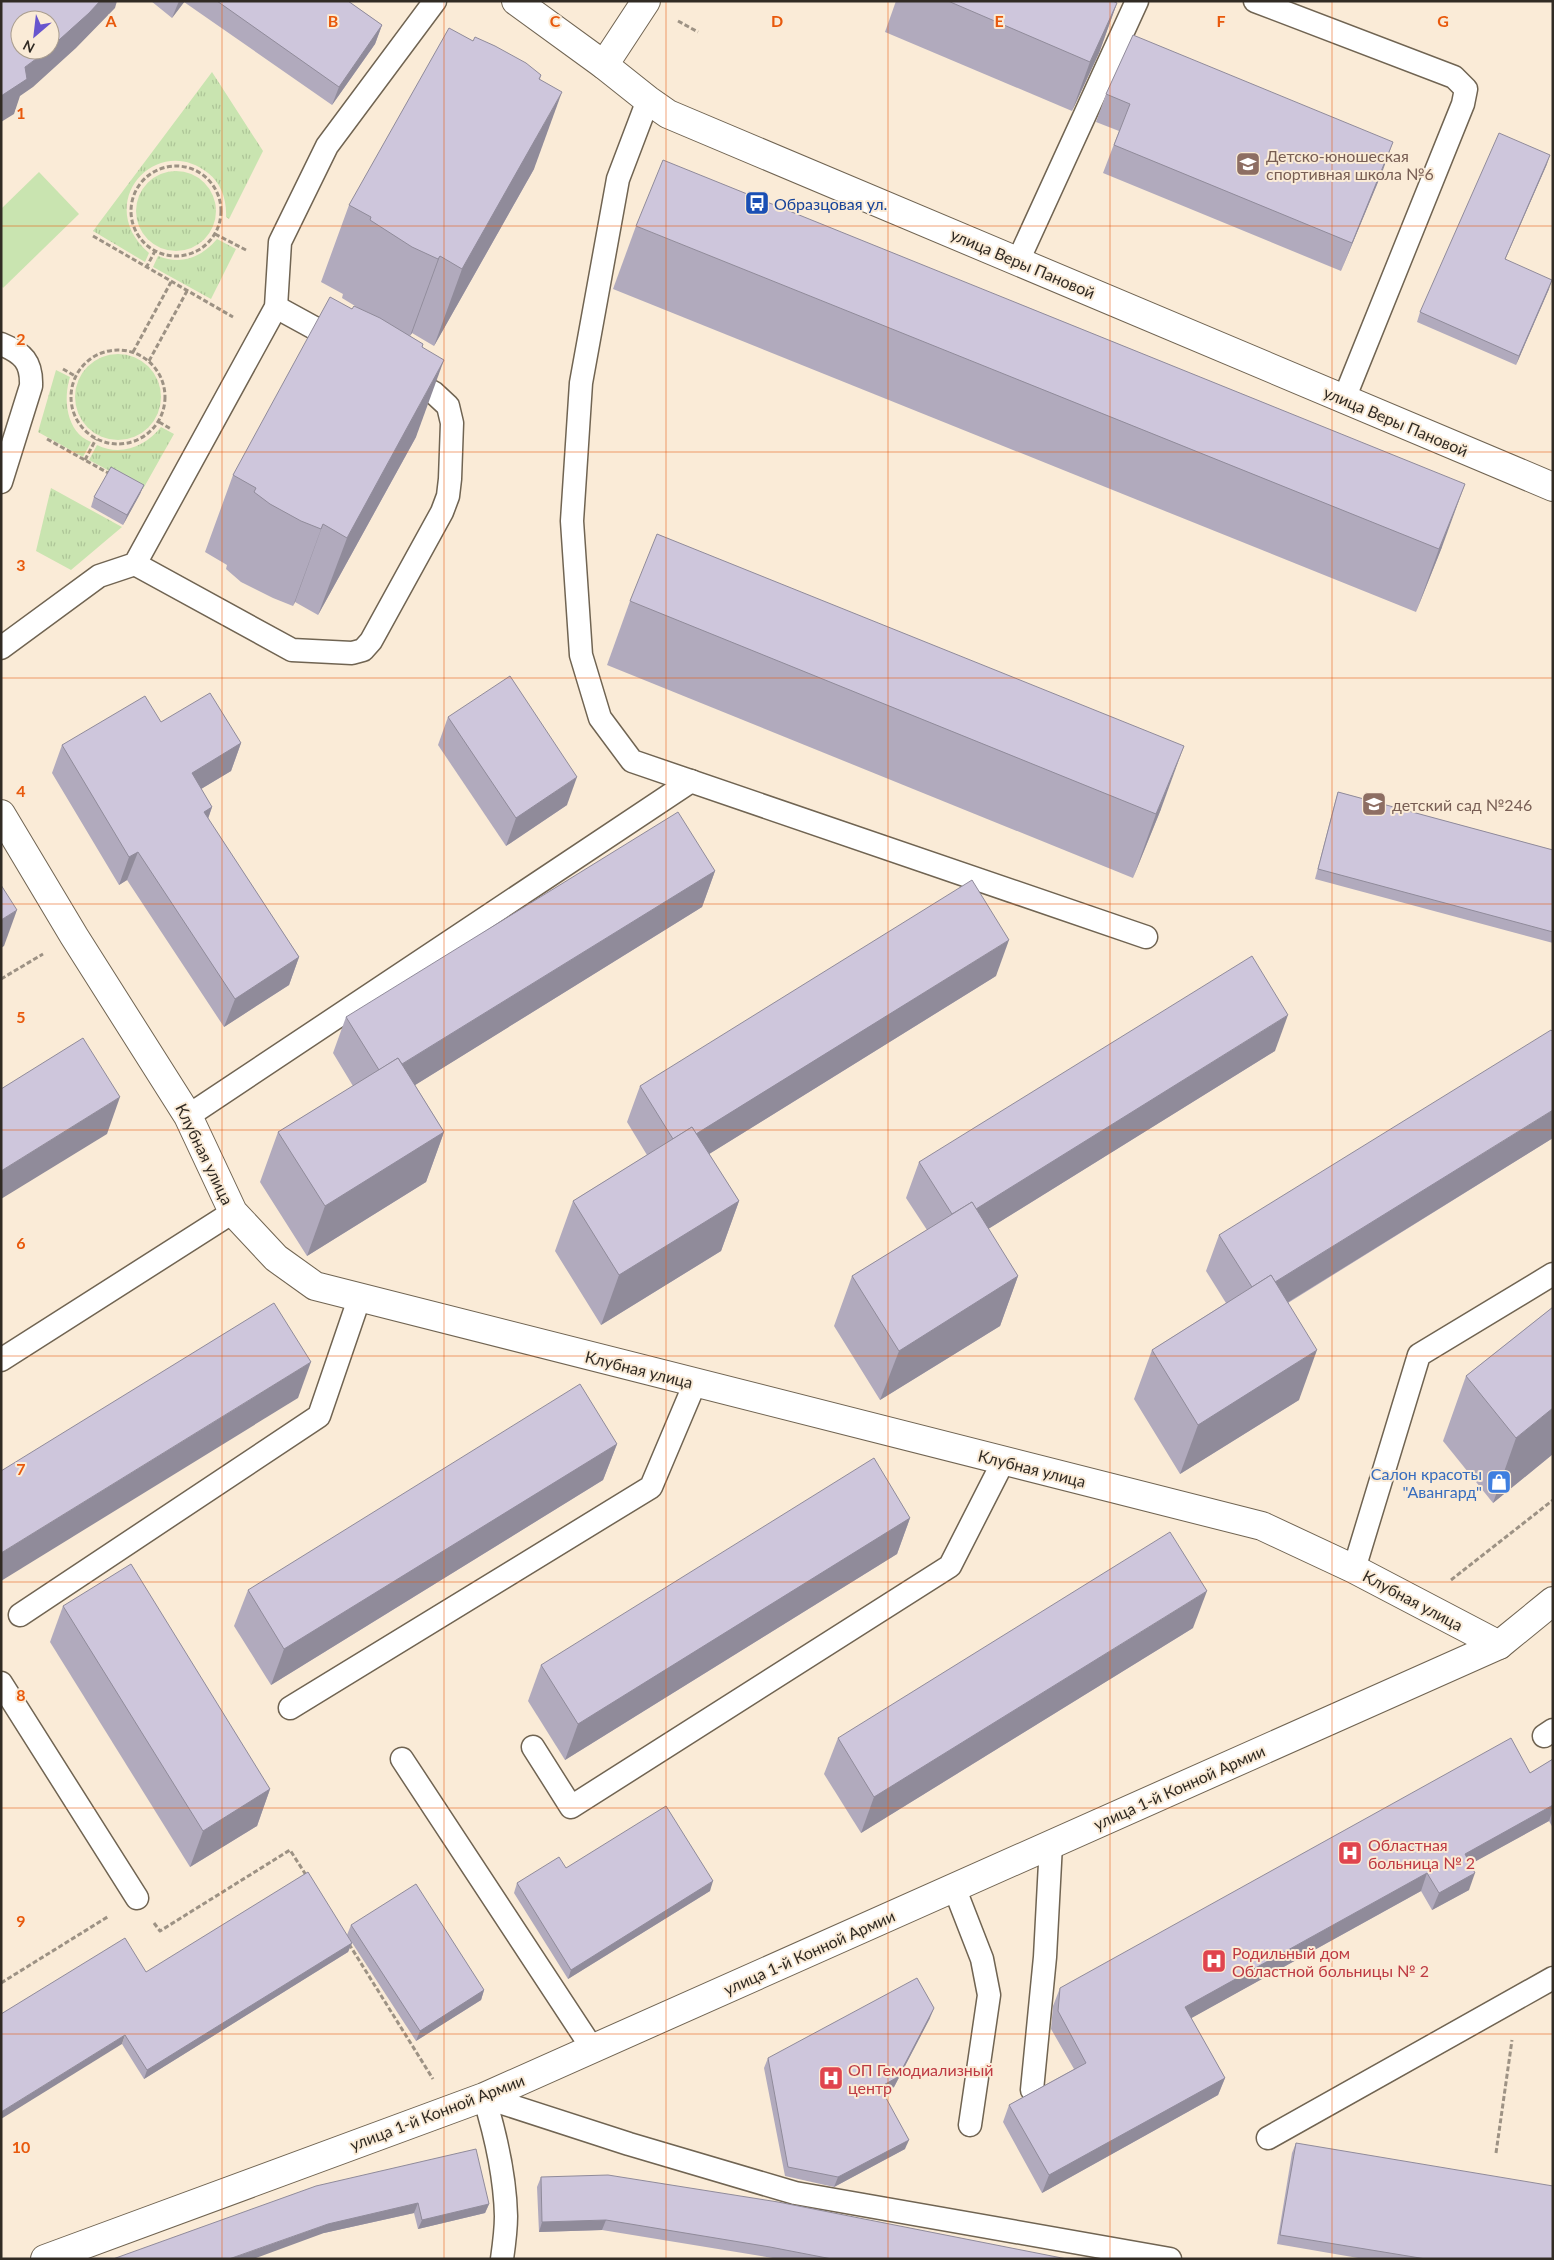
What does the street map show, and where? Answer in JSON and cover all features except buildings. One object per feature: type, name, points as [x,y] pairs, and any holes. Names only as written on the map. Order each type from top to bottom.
[{"type":"street","name":"улица Веры Пановой","points":[[516,1],[668,114],[1553,487]]},
{"type":"street","points":[[604,65],[646,1]]},
{"type":"street","name":"Клубная улица","points":[[1,814],[74,936],[188,1116],[233,1212],[276,1258],[315,1286],[359,1299],[1262,1526],[1354,1569],[1499,1644]]},
{"type":"street","name":"улица 1-й Конной Армии","points":[[45,2259],[484,2097],[1499,1644],[1553,1601]]},
{"type":"lane","points":[[1,648],[99,576],[135,564],[276,307],[280,242],[327,146],[435,1]]},
{"type":"lane","points":[[1018,261],[1137,1]]},
{"type":"lane","points":[[1255,1],[1454,77],[1466,89],[1464,104],[1344,399]]},
{"type":"lane","points":[[648,100],[618,179],[582,382],[572,521],[580,655],[600,718],[632,760],[1146,937]]},
{"type":"lane","points":[[276,307],[359,352]]},
{"type":"lane","points":[[1,344],[16,351],[27,361],[32,374],[1,482]]},
{"type":"lane","points":[[135,564],[292,650],[352,653],[363,650],[371,641],[442,512],[448,496],[450,479],[452,423],[448,406],[434,393],[384,366]]},
{"type":"lane","points":[[188,1116],[691,781]]},
{"type":"lane","points":[[1,1360],[233,1212]]},
{"type":"lane","points":[[1354,1569],[1419,1355],[1553,1274]]},
{"type":"lane","points":[[20,1615],[319,1416],[359,1299]]},
{"type":"lane","points":[[290,1708],[651,1487],[695,1383]]},
{"type":"lane","points":[[533,1747],[571,1807],[950,1566],[1004,1460]]},
{"type":"lane","points":[[1,1683],[137,1898]]},
{"type":"lane","points":[[402,1759],[592,2048]]},
{"type":"lane","points":[[1032,2090],[1045,1957],[1051,1844]]},
{"type":"lane","points":[[954,1887],[982,1960],[989,1995],[970,2125]]},
{"type":"lane","points":[[1268,2138],[1553,1978]]},
{"type":"lane","points":[[484,2097],[497,2140],[503,2171],[506,2217],[502,2259]]},
{"type":"lane","points":[[484,2097],[629,2144],[795,2193],[1170,2259]]},
{"type":"path","points":[[678,21],[698,32]]},
{"type":"path","points":[[181,165],[198,170],[212,182],[220,197],[222,216],[216,233],[205,246],[189,255],[172,256],[155,251],[141,240],[132,224],[131,206],[136,189],[147,175],[163,167],[181,165]]},
{"type":"path","points":[[93,236],[187,292],[262,332]]},
{"type":"path","points":[[146,268],[155,251]]},
{"type":"path","points":[[133,352],[171,282]]},
{"type":"path","points":[[149,361],[187,292]]},
{"type":"path","points":[[116,350],[133,352],[149,361],[159,372],[165,387],[166,404],[160,420],[150,433],[136,442],[120,446],[104,443],[89,435],[78,423],[72,408],[71,391],[76,376],[86,362],[100,353],[116,350]]},
{"type":"path","points":[[19,424],[118,478]]},
{"type":"path","points":[[85,460],[96,439]]},
{"type":"path","points":[[1,979],[74,936]]},
{"type":"path","points":[[1420,1604],[1553,1500]]},
{"type":"path","points":[[1,1983],[137,1898],[160,1931],[290,1850],[311,1883]]},
{"type":"path","points":[[347,1942],[451,2109]]},
{"type":"path","points":[[1496,2153],[1518,1998]]},
{"type":"green space","points":[[212,72],[263,151],[229,219],[226,217],[224,198],[220,187],[213,177],[188,163],[169,161],[151,167],[138,179],[129,195],[127,214],[133,234],[149,253],[145,262],[93,231]]},
{"type":"green space","points":[[176,171],[191,174],[204,183],[213,196],[216,211],[213,226],[204,239],[191,248],[176,251],[161,248],[148,239],[139,226],[136,211],[139,196],[148,183],[161,174]]},
{"type":"green space","points":[[39,172],[79,214],[3,288],[1,285],[1,209]]},
{"type":"green space","points":[[217,239],[236,249],[211,299],[153,267],[158,256],[175,260],[190,258],[204,251]]},
{"type":"green space","points":[[118,354],[135,357],[149,366],[158,380],[161,397],[158,414],[149,428],[135,437],[118,440],[101,437],[87,428],[78,414],[75,397],[78,380],[87,366],[101,357]]},
{"type":"green space","points":[[56,370],[70,377],[67,395],[68,414],[76,431],[91,442],[83,457],[38,432]]},
{"type":"green space","points":[[161,427],[174,434],[143,489],[89,460],[97,445],[115,450],[132,448],[148,440]]},
{"type":"green space","points":[[51,488],[122,527],[71,570],[36,551]]},
{"type":"place","name":"Детско-юношеская спортивная школа №6","points":[[1248,164]]},
{"type":"place","name":"Образцовая ул.","points":[[757,203]]},
{"type":"place","name":"детский сад №246","points":[[1374,804]]},
{"type":"place","name":"Салон красоты \"Авангард\"","points":[[1499,1482]]},
{"type":"place","name":"Областная больница № 2","points":[[1350,1853]]},
{"type":"place","name":"Родильный дом Областной больницы № 2","points":[[1214,1961]]},
{"type":"place","name":"ОП Гемодиализный центр","points":[[831,2078]]}]
